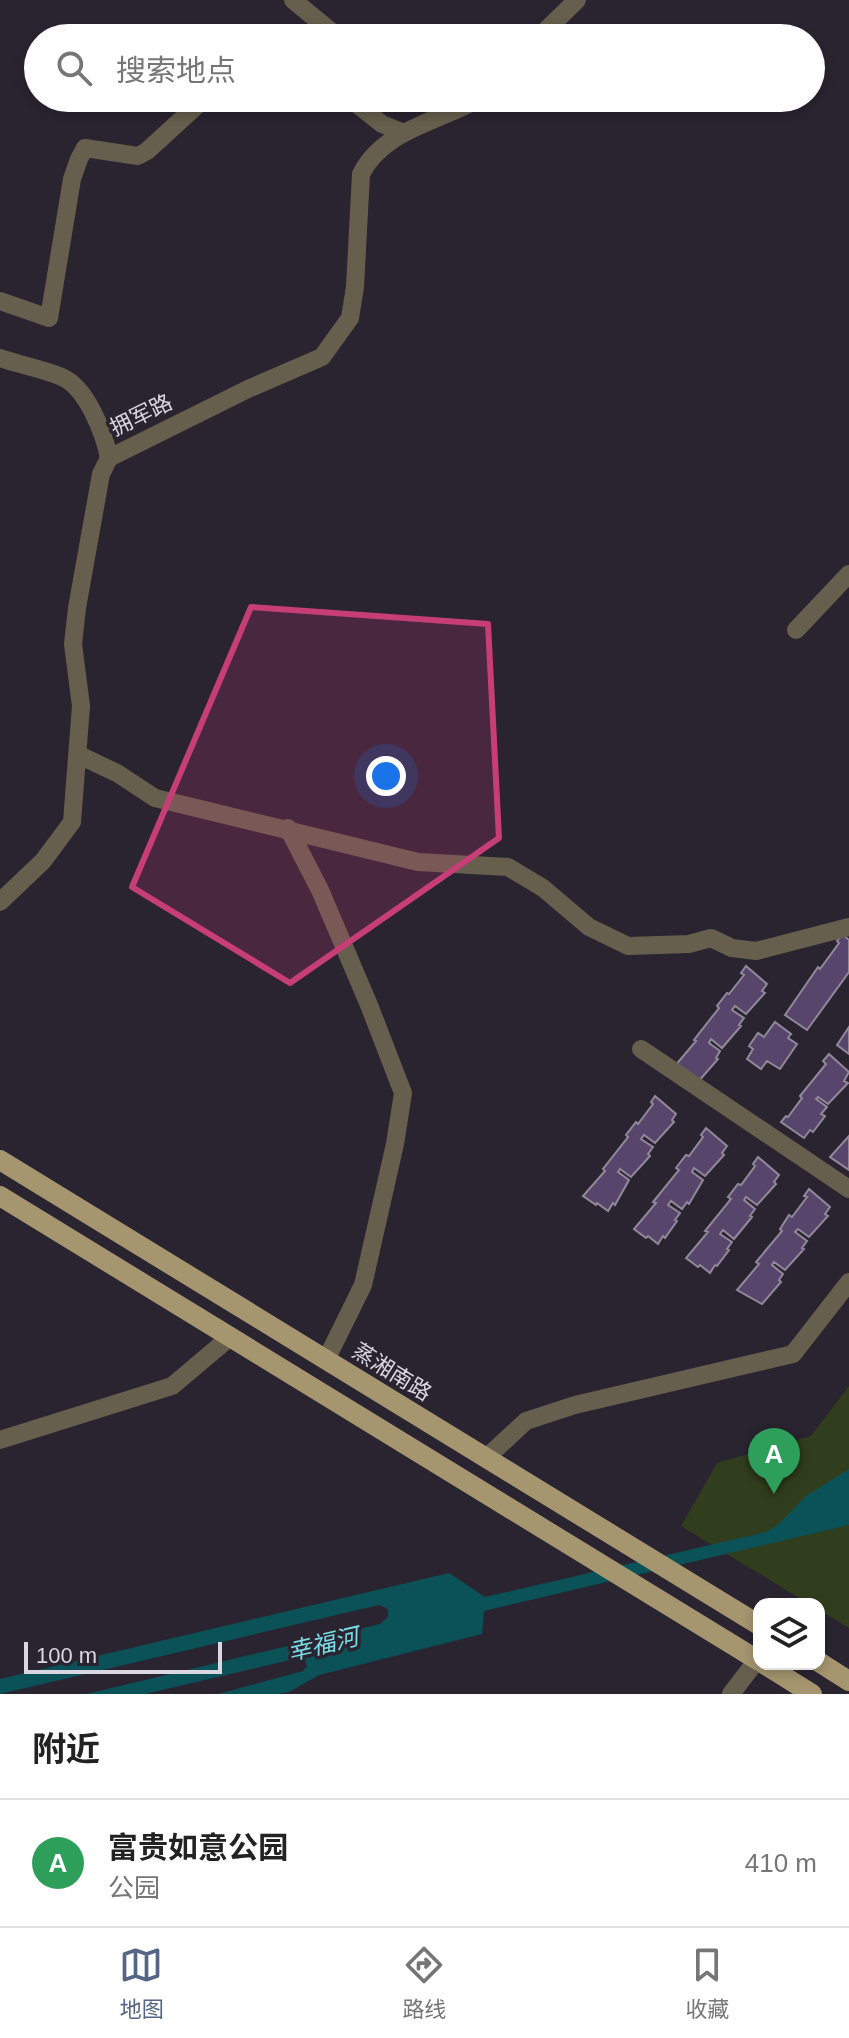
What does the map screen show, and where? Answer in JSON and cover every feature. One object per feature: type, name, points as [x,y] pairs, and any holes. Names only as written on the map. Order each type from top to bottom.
[{"type":"main road","name":"蒸湘南路","points":[[0,1160],[753,1621]]},
{"type":"main road","points":[[0,1196],[753,1658]]},
{"type":"main road","points":[[825,1666],[849,1681]]},
{"type":"main road","points":[[773,1670],[812,1694]]},
{"type":"street","points":[[293,0],[322,24]]},
{"type":"street","points":[[552,24],[577,0]]},
{"type":"street","points":[[566,24],[590,0]]},
{"type":"street","points":[[0,301],[49,318],[72,179],[85,148],[138,156],[190,112]]},
{"type":"street","points":[[367,112],[382,124],[404,133]]},
{"type":"street","name":"拥军路","points":[[0,902],[43,861],[72,822],[81,706],[73,644],[101,474],[109,458],[248,389],[322,357],[350,318],[355,287],[361,174],[369,159],[381,147],[404,133],[454,112]]},
{"type":"street","points":[[0,358],[63,377],[75,385],[93,413],[105,439],[109,458]]},
{"type":"street","points":[[796,630],[849,574]]},
{"type":"street","points":[[79,755],[117,773],[155,798],[418,862],[508,867],[543,888],[589,927],[628,946],[689,944],[711,938],[732,948],[756,951],[849,927]]},
{"type":"street","points":[[288,828],[320,890],[403,1093],[395,1144],[363,1285],[326,1360]]},
{"type":"street","points":[[641,1049],[849,1189]]},
{"type":"street","points":[[486,1458],[526,1421],[575,1405],[793,1354],[849,1282]]},
{"type":"street","points":[[0,1440],[172,1386],[230,1337]]},
{"type":"street","points":[[731,1694],[753,1670]]},
{"type":"highlighted area","points":[[251,607],[488,624],[499,838],[290,983],[132,887]]},
{"type":"shaded area","points":[[849,1386],[849,1628],[825,1614],[825,1598],[799,1598],[681,1526],[717,1463],[811,1436]]},
{"type":"water","name":"幸福河","points":[[849,1469],[849,1525],[484,1611],[482,1634],[319,1675],[289,1692],[218,1694],[303,1671],[307,1666],[303,1657],[145,1694],[86,1694],[380,1624],[388,1617],[388,1609],[379,1605],[0,1694],[0,1679],[449,1573],[485,1597],[766,1532],[779,1524],[806,1496]]},
{"type":"building","points":[[842,934],[849,940],[849,972],[807,1030],[785,1015],[818,967],[820,969],[839,943],[837,941]]},
{"type":"building","points":[[746,966],[767,984],[762,991],[765,993],[746,1014],[735,1006],[732,1010],[744,1018],[741,1026],[722,1048],[711,1039],[709,1043],[720,1051],[718,1059],[698,1082],[674,1067],[696,1041],[719,1008],[717,1006],[744,975],[741,973]]},
{"type":"building","points":[[775,1022],[791,1034],[788,1038],[797,1044],[780,1069],[767,1061],[761,1069],[747,1059],[753,1049],[749,1046],[758,1033],[764,1037]]},
{"type":"building","points":[[849,1027],[849,1054],[837,1045]]},
{"type":"building","points":[[829,1054],[849,1072],[844,1081],[848,1083],[828,1104],[818,1097],[816,1099],[827,1107],[821,1114],[825,1116],[804,1138],[781,1122],[788,1117],[802,1098],[800,1096],[826,1064],[823,1061]]},
{"type":"building","points":[[655,1096],[676,1114],[672,1120],[674,1122],[655,1143],[644,1135],[641,1139],[653,1147],[648,1154],[650,1156],[631,1177],[620,1169],[618,1172],[629,1180],[615,1205],[613,1203],[608,1211],[583,1196],[605,1171],[603,1169],[628,1137],[626,1135],[653,1104],[651,1102]]},
{"type":"building","points":[[706,1128],[727,1146],[722,1153],[724,1155],[705,1176],[694,1168],[692,1172],[703,1180],[689,1204],[687,1202],[682,1209],[671,1201],[668,1205],[680,1213],[658,1244],[634,1229],[656,1203],[653,1202],[679,1170],[676,1168],[686,1155],[689,1156],[703,1137],[701,1135]]},
{"type":"building","points":[[849,1136],[849,1170],[830,1157]]},
{"type":"building","points":[[758,1157],[779,1175],[774,1182],[776,1184],[757,1205],[746,1197],[744,1200],[755,1209],[752,1217],[734,1239],[723,1230],[720,1234],[732,1242],[710,1273],[686,1258],[708,1232],[705,1231],[731,1199],[728,1197],[738,1184],[741,1185],[755,1166],[753,1164]]},
{"type":"building","points":[[809,1189],[830,1207],[825,1214],[828,1216],[809,1237],[798,1229],[795,1232],[807,1241],[804,1249],[785,1270],[774,1262],[772,1265],[783,1274],[779,1280],[781,1282],[762,1304],[737,1290],[782,1231],[780,1229],[789,1215],[792,1217],[807,1197],[804,1196]]},
{"type":"place","name":"富贵如意公园","points":[[774,1494]]}]
